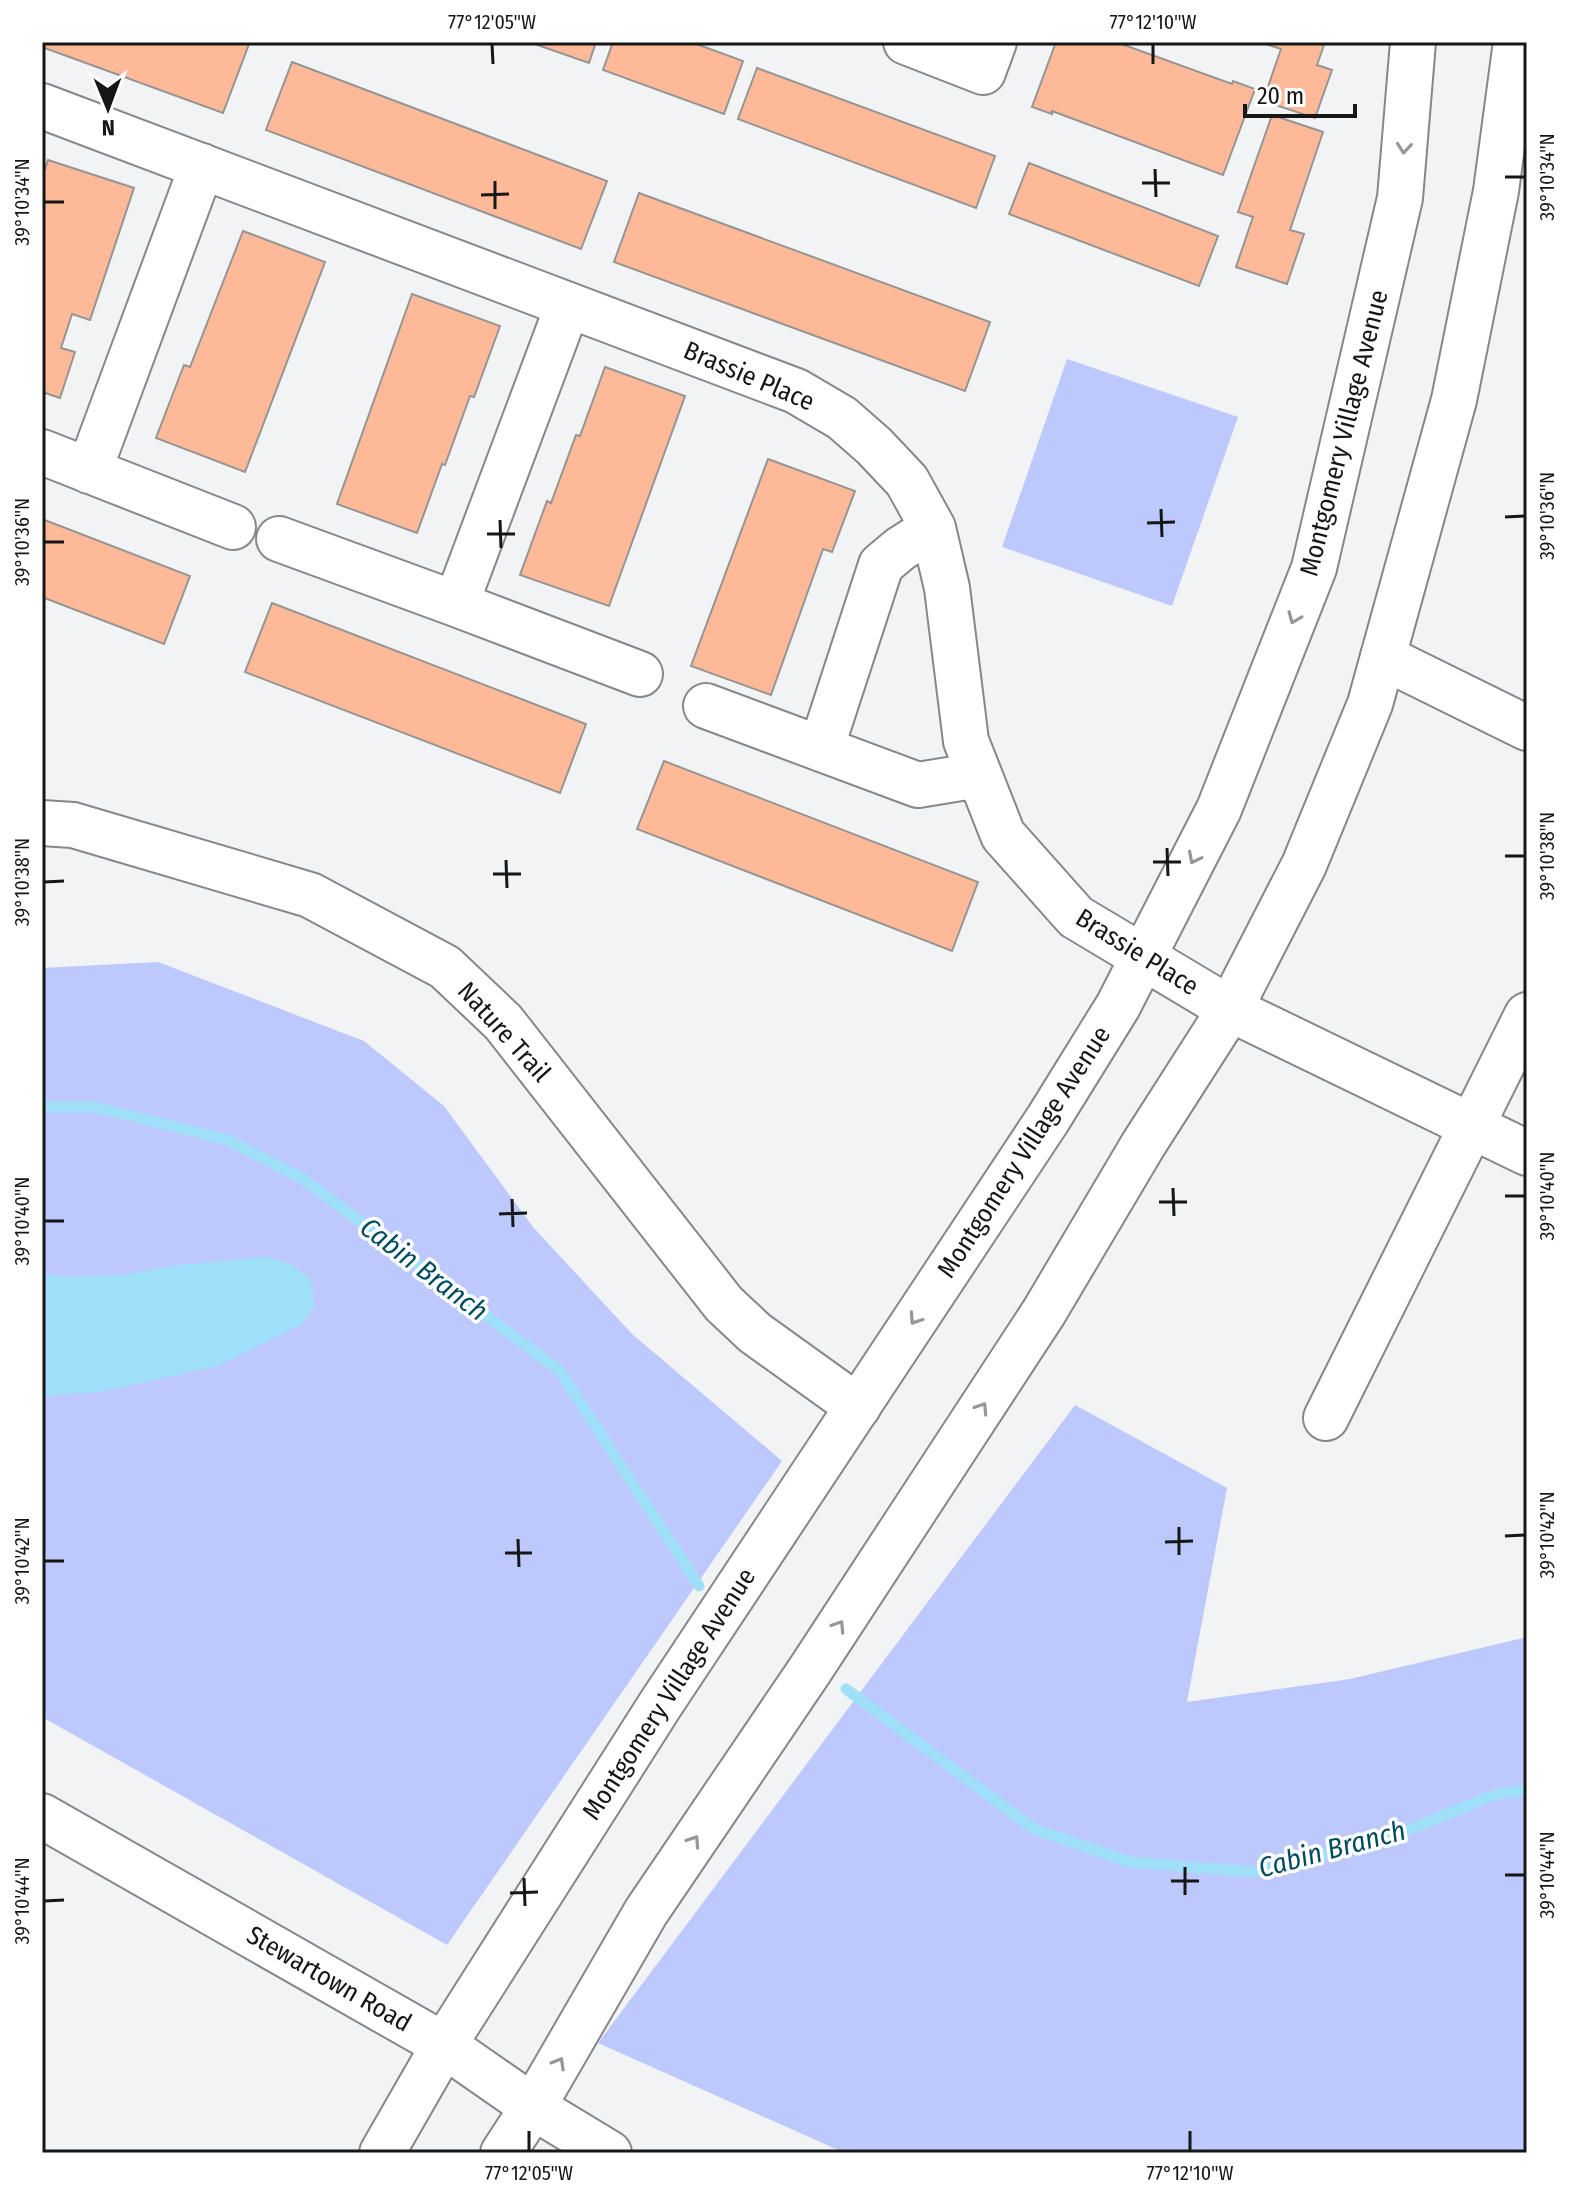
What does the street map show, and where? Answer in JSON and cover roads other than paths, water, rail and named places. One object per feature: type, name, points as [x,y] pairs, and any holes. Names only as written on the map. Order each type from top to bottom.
[{"type":"main road","points":[[906,42],[983,72],[994,42]]},
{"type":"main road","name":"Montgomery Village Avenue","points":[[382,2153],[444,2045],[660,1705],[1048,1119],[1118,1006],[1219,809],[1314,568],[1400,198],[1413,42]]},
{"type":"main road","points":[[503,2153],[646,1912],[810,1670],[1044,1312],[1143,1145],[1230,1009],[1304,865],[1370,704],[1454,400],[1496,191],[1516,42]]},
{"type":"main road","name":"Brassie Place","points":[[42,106],[796,391],[842,418],[907,481],[933,528],[947,588],[966,741],[1003,835],[1076,917],[1230,1009],[1527,1153]]},
{"type":"main road","points":[[89,471],[202,166]]},
{"type":"main road","points":[[456,604],[568,305]]},
{"type":"main road","points":[[42,452],[233,527]]},
{"type":"main road","points":[[821,749],[881,565],[933,528]]},
{"type":"main road","points":[[279,539],[640,674]]},
{"type":"main road","points":[[1383,657],[1527,728]]},
{"type":"main road","points":[[706,706],[918,785],[979,775]]},
{"type":"main road","name":"Nature Trail","points":[[42,823],[73,825],[310,895],[445,967],[503,1022],[724,1304],[755,1333],[858,1407]]},
{"type":"main road","points":[[1326,1418],[1527,1015]]},
{"type":"main road","name":"Stewartown Road","points":[[42,1816],[444,2045],[533,2107],[609,2153]]},
{"type":"waterway","name":"Cabin Branch","points":[[42,1107],[95,1107],[228,1140],[303,1179],[559,1370],[699,1586]]},
{"type":"waterway","name":"Cabin Branch","points":[[846,1689],[1034,1829],[1130,1862],[1254,1872],[1388,1838],[1494,1795],[1527,1790]]}]
